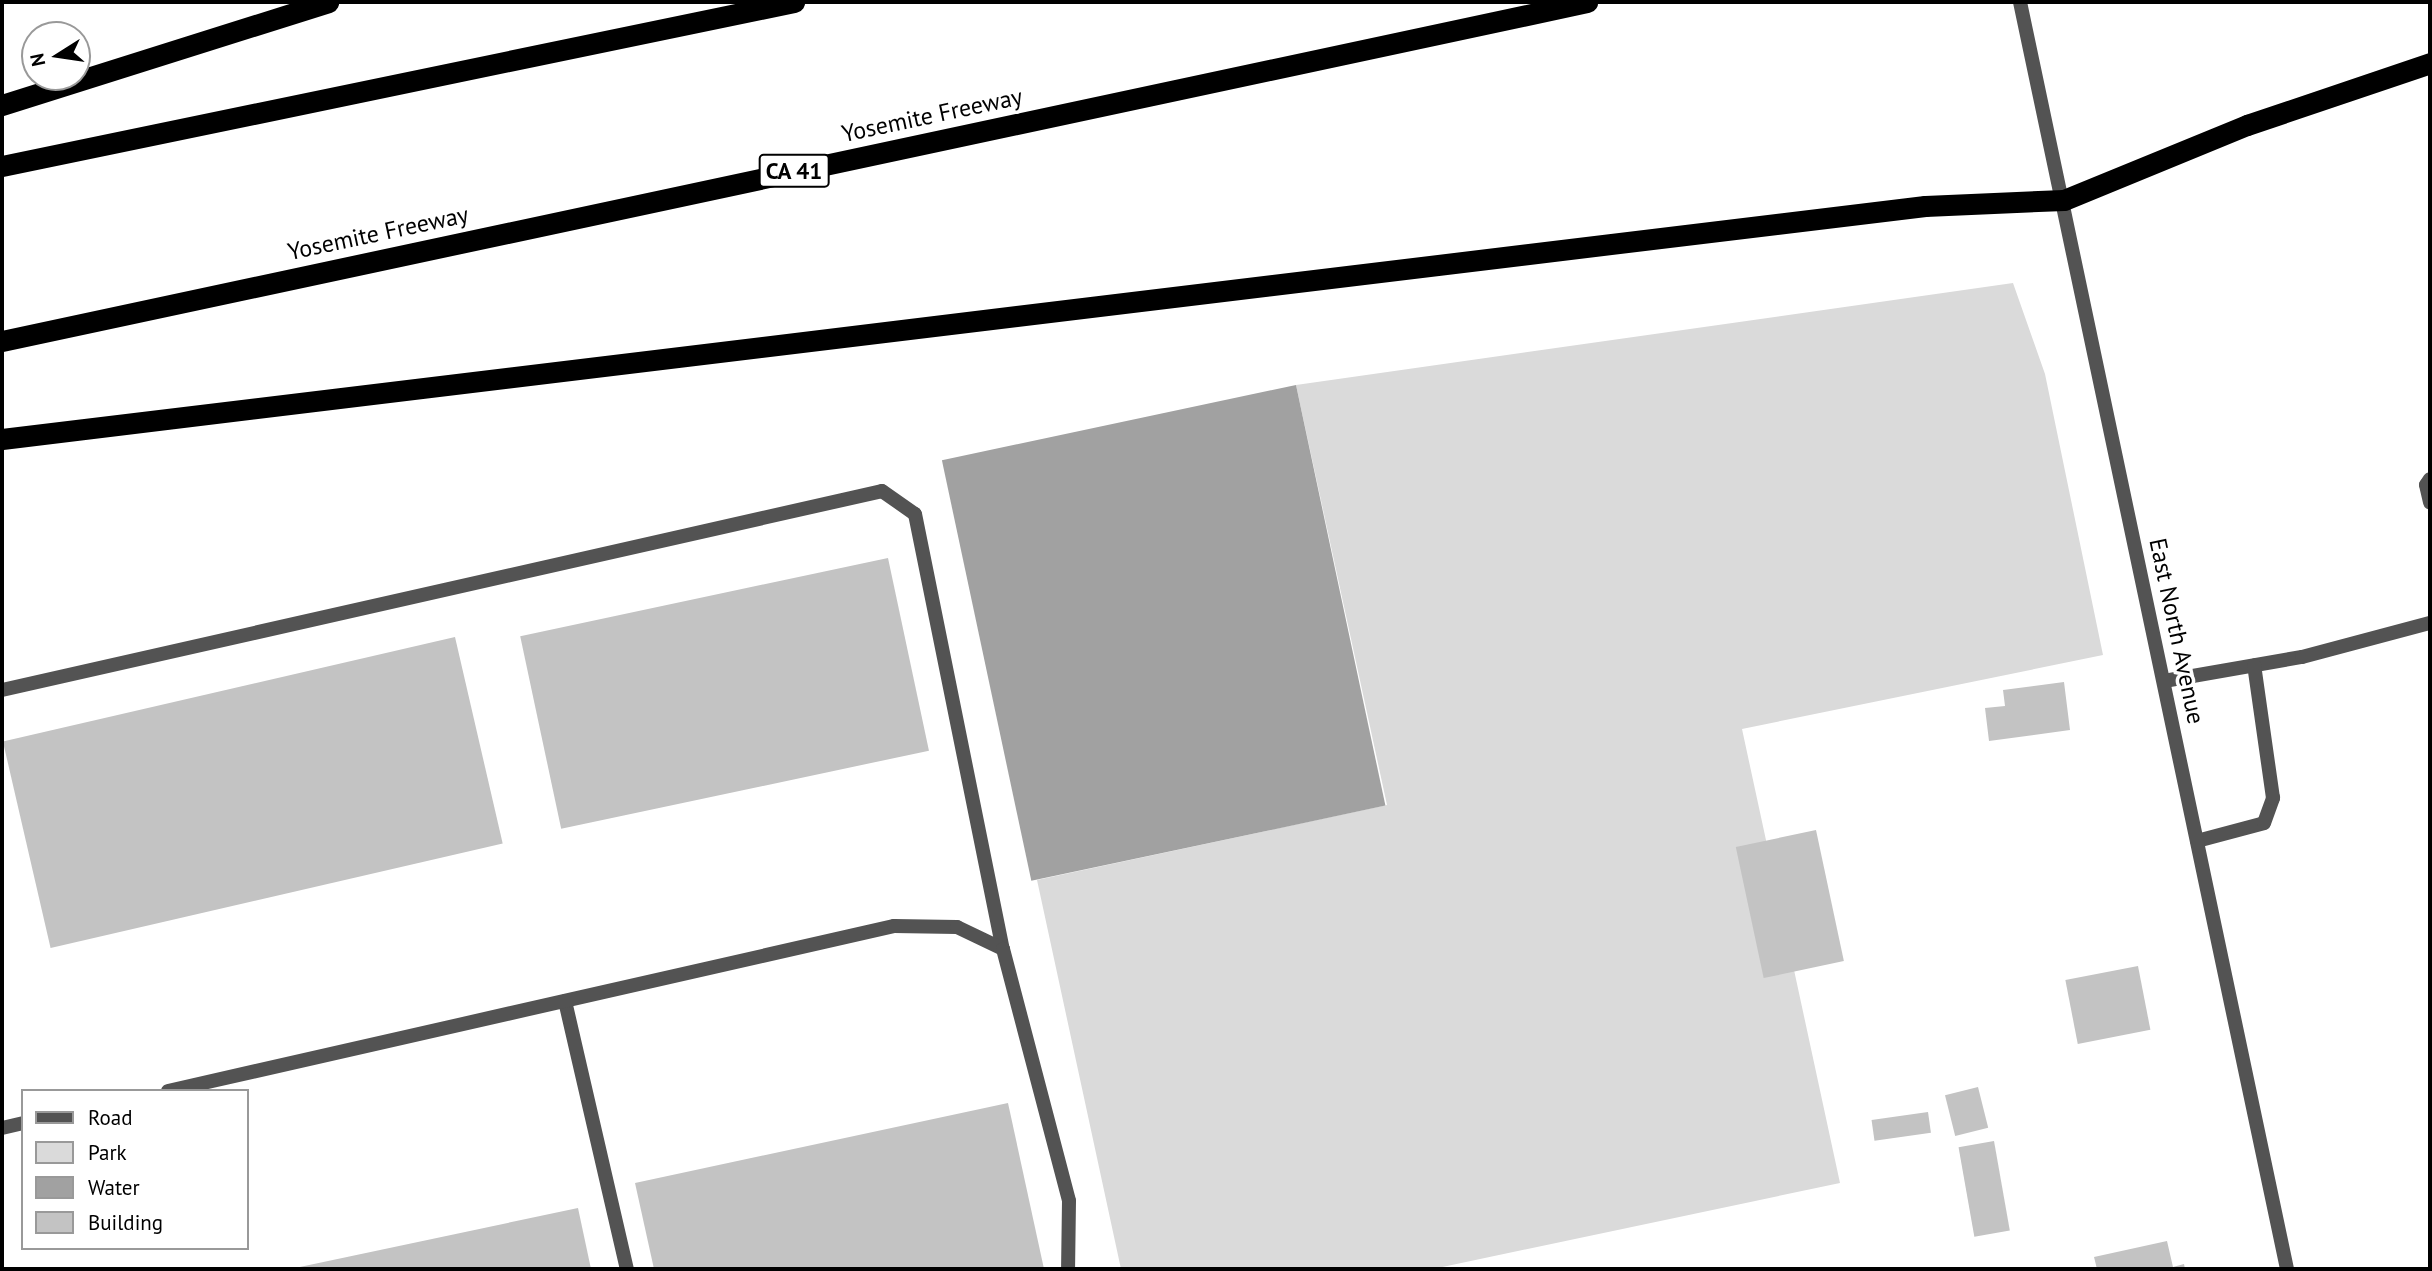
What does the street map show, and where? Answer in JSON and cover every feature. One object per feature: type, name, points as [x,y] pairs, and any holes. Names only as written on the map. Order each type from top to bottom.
[{"type":"highway","points":[[2,105],[328,2]]},
{"type":"highway","points":[[2,166],[794,2]]},
{"type":"highway","name":"Yosemite Freeway","points":[[2,341],[1587,2]]},
{"type":"highway","points":[[2,439],[1924,206],[2064,200],[2246,125],[2430,63]]},
{"type":"street","name":"East North Avenue","points":[[2020,2],[2064,200],[2287,1269]]},
{"type":"street","points":[[2430,479],[2426,485],[2430,503]]},
{"type":"street","points":[[2,690],[882,491],[915,513],[1003,949],[1069,1201],[1068,1269]]},
{"type":"street","points":[[2164,681],[2302,657],[2430,623]]},
{"type":"street","points":[[2197,841],[2264,823],[2273,798],[2255,665]]},
{"type":"street","points":[[176,1089],[894,926],[957,927],[1003,949]]},
{"type":"street","points":[[565,1001],[627,1269]]},
{"type":"street","points":[[2,1128],[21,1124]]},
{"type":"green space","points":[[2013,283],[2045,374],[2103,655],[1742,729],[1840,1183],[1433,1269],[1121,1269],[1037,880],[1387,805],[1296,385]]},
{"type":"water","points":[[1296,385],[1385,806],[1031,881],[942,460]]},
{"type":"building","points":[[888,558],[929,751],[561,829],[520,636]]},
{"type":"building","points":[[455,637],[503,844],[51,948],[3,741]]},
{"type":"building","points":[[2064,682],[2070,730],[1989,741],[1985,708],[2005,706],[2003,690]]},
{"type":"building","points":[[1816,830],[1844,961],[1764,978],[1736,847]]},
{"type":"building","points":[[2138,966],[2150,1030],[2078,1044],[2065,980]]},
{"type":"building","points":[[1978,1087],[1988,1128],[1955,1136],[1945,1095]]},
{"type":"building","points":[[1008,1103],[1044,1269],[654,1269],[635,1183]]},
{"type":"building","points":[[1928,1112],[1931,1133],[1874,1141],[1872,1120]]},
{"type":"building","points":[[1994,1141],[2010,1231],[1974,1237],[1959,1147]]},
{"type":"building","points":[[578,1208],[591,1269],[295,1269],[295,1268]]},
{"type":"building","points":[[2167,1241],[2173,1267],[2184,1264],[2185,1269],[2097,1269],[2094,1257]]}]
